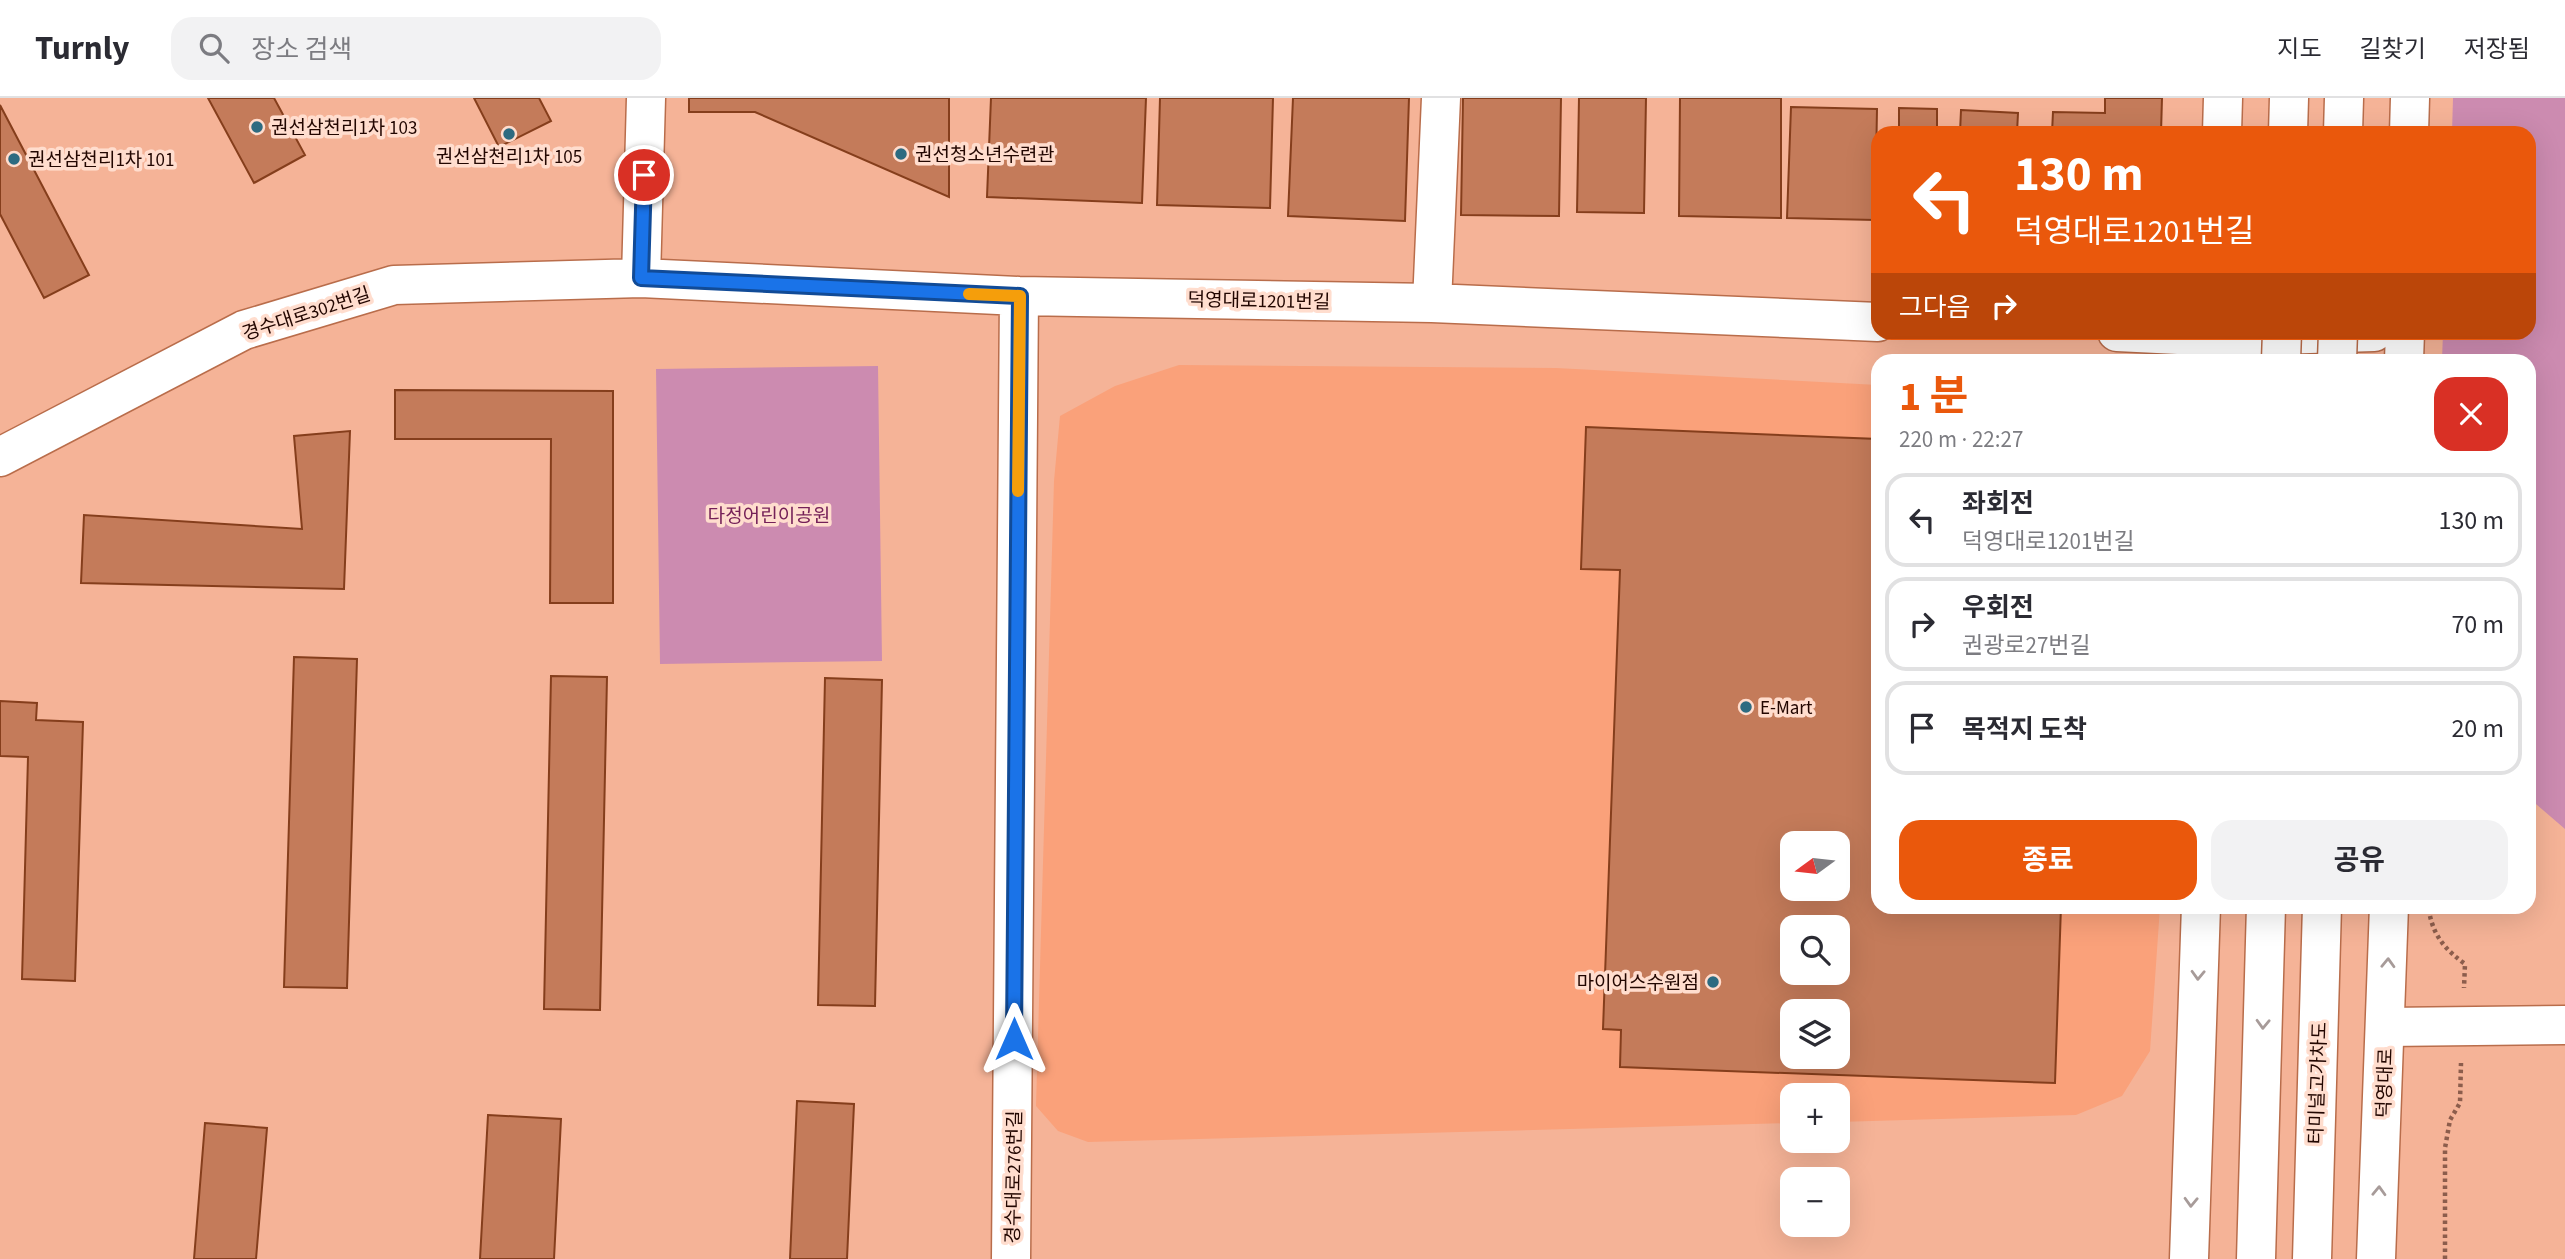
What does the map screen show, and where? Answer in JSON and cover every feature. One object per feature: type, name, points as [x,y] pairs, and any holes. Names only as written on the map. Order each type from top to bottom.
[{"type":"street","points":[[641,278],[646,98]]},
{"type":"street","points":[[1432,303],[1441,98]]},
{"type":"street","points":[[2222,126],[2223,98]]},
{"type":"street","points":[[2288,126],[2289,98]]},
{"type":"street","points":[[2343,126],[2344,98]]},
{"type":"street","points":[[2409,126],[2410,98]]},
{"type":"street","name":"덕영대로1201번길","points":[[641,278],[1020,296],[1432,303],[1871,322]]},
{"type":"street","name":"경수대로302번길","points":[[0,457],[244,330],[394,285],[641,278]]},
{"type":"street","name":"경수대로276번길","points":[[1011,1259],[1020,296]]},
{"type":"street","points":[[2191,340],[2219,343],[2261,340]]},
{"type":"street","points":[[2189,1259],[2200,914]]},
{"type":"street","points":[[2256,1259],[2266,914]]},
{"type":"street","name":"터미널고가차도","points":[[2312,1259],[2322,914]]},
{"type":"street","name":"덕영대로","points":[[2376,1259],[2389,914]]},
{"type":"street","points":[[2386,1027],[2565,1025]]},
{"type":"path","points":[[2430,914],[2433,929],[2447,951],[2465,964]]},
{"type":"path","points":[[2445,1259],[2445,1148],[2449,1120],[2459,1103]]},
{"type":"shaded area","points":[[1179,365],[1556,368],[1871,385],[1871,914],[2160,914],[2150,1051],[2122,1096],[2076,1115],[1850,1122],[1850,1083],[1780,1083],[1780,1123],[1088,1142],[1058,1131],[1036,1106],[1054,481],[1060,416],[1115,386]]},
{"type":"green space","points":[[2453,98],[2565,98],[2565,829],[2536,804],[2536,354],[2442,354],[2443,340],[2536,340],[2536,126],[2452,126]]},
{"type":"green space","name":"다정어린이공원","points":[[878,366],[882,661],[660,664],[656,369]]},
{"type":"building","name":"권선삼천리1차 103","points":[[208,98],[274,98],[305,155],[254,183]]},
{"type":"building","name":"권선삼천리1차 105","points":[[474,98],[539,98],[551,121],[499,147]]},
{"type":"building","name":"권선청소년수련관","points":[[689,98],[949,98],[949,197],[755,112],[689,112]]},
{"type":"building","points":[[991,98],[1146,98],[1142,203],[987,197]]},
{"type":"building","points":[[1160,98],[1273,98],[1270,208],[1157,205]]},
{"type":"building","points":[[1293,98],[1409,98],[1405,221],[1288,216]]},
{"type":"building","points":[[1463,98],[1561,98],[1559,216],[1461,215]]},
{"type":"building","points":[[1579,98],[1646,98],[1644,213],[1577,212]]},
{"type":"building","points":[[1680,98],[1781,98],[1781,218],[1679,216]]},
{"type":"building","points":[[2105,98],[2162,98],[2161,126],[2052,126],[2053,112],[2105,113]]},
{"type":"building","name":"권선삼천리1차 101","points":[[0,105],[89,275],[44,298],[0,214]]},
{"type":"building","points":[[1791,107],[1877,109],[1877,126],[1871,126],[1871,220],[1787,218]]},
{"type":"building","points":[[1899,108],[1937,109],[1937,126],[1899,126]]},
{"type":"building","points":[[1961,110],[2018,113],[2017,126],[1960,126]]},
{"type":"building","points":[[395,390],[613,391],[613,603],[550,603],[551,439],[395,439]]},
{"type":"building","name":"E-Mart","points":[[1586,427],[1871,439],[1871,914],[2061,914],[2055,1083],[1620,1067],[1621,1030],[1603,1029],[1620,570],[1581,569]]},
{"type":"building","points":[[350,431],[344,589],[81,583],[84,515],[302,529],[294,436]]},
{"type":"building","points":[[294,657],[357,659],[347,988],[284,987]]},
{"type":"building","points":[[551,676],[607,677],[600,1010],[544,1009]]},
{"type":"building","points":[[825,678],[882,680],[875,1006],[818,1005]]},
{"type":"building","points":[[0,701],[37,703],[36,720],[83,722],[75,981],[22,979],[28,757],[0,756]]},
{"type":"building","points":[[797,1101],[854,1104],[847,1259],[790,1259]]},
{"type":"building","points":[[488,1115],[561,1119],[554,1259],[480,1259]]},
{"type":"building","points":[[205,1123],[267,1128],[256,1259],[194,1259]]},
{"type":"slow traffic","points":[[969,294],[1020,296],[1018,491]]},
{"type":"place","name":"권선삼천리1차 103","points":[[257,127]]},
{"type":"place","name":"권선삼천리1차 105","points":[[509,134]]},
{"type":"place","name":"권선청소년수련관","points":[[901,154]]},
{"type":"place","name":"권선삼천리1차 101","points":[[14,159]]},
{"type":"place","name":"E-Mart","points":[[1746,707]]},
{"type":"place","name":"마이어스수원점","points":[[1713,982]]},
{"type":"route","points":[[644,175],[641,278],[1020,296],[1014,1039]]}]
